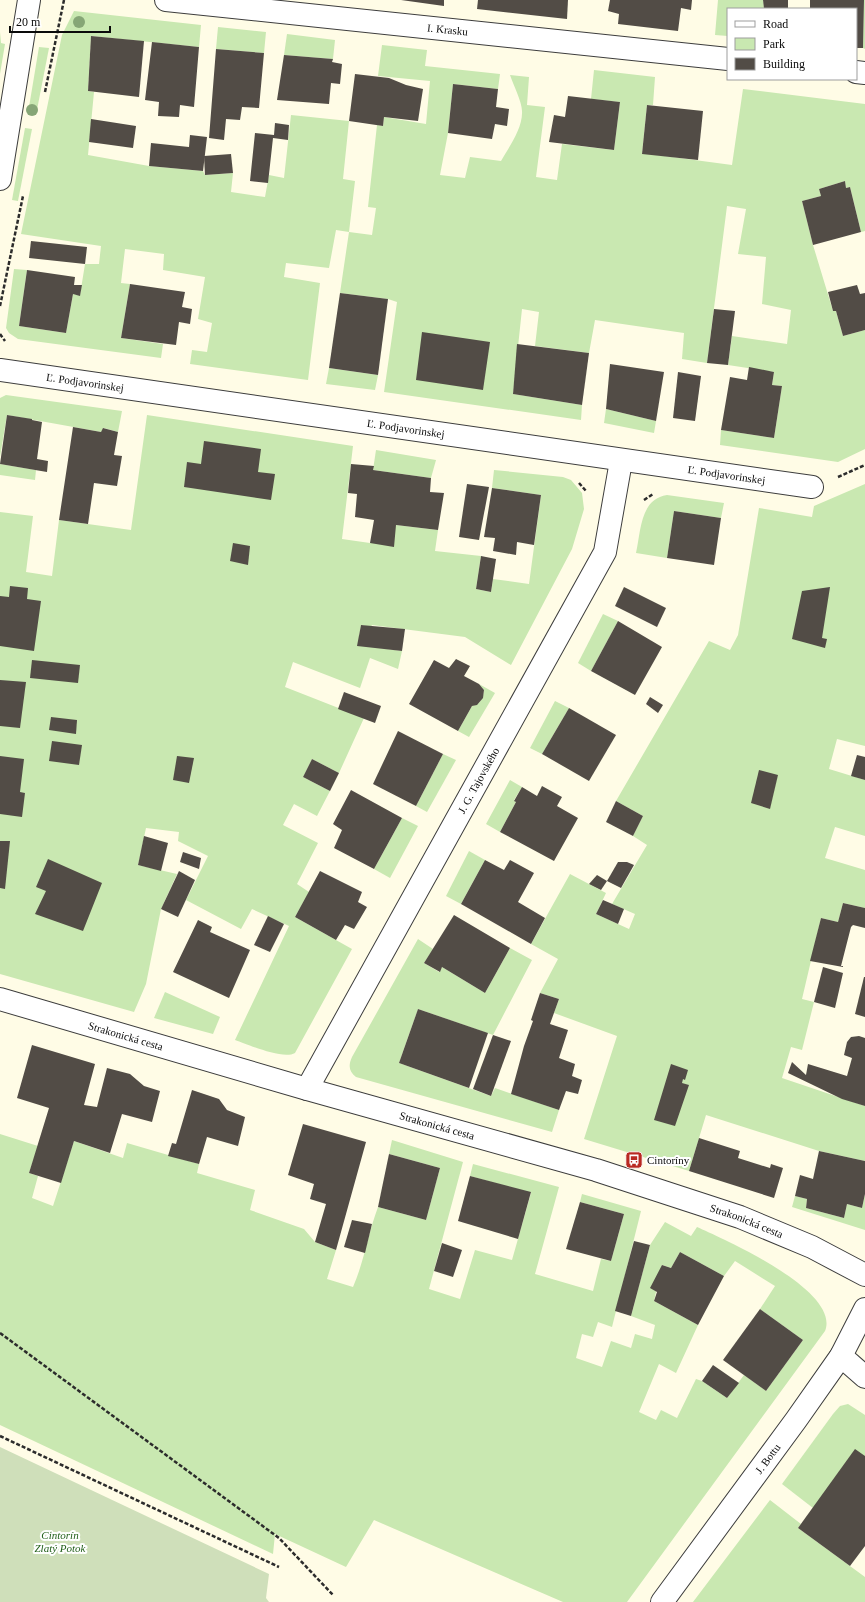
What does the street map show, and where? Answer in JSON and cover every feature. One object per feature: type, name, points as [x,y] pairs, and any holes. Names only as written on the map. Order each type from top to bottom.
[{"type":"street","points":[[0,179],[29,0]]},
{"type":"street","name":"I. Krasku","points":[[166,0],[727,59]]},
{"type":"street","name":"Ľ. Podjavorinskej","points":[[0,370],[621,461],[812,487]]},
{"type":"street","name":"J. G. Tajovského","points":[[307,1089],[605,552],[621,461]]},
{"type":"street","name":"Strakonická cesta","points":[[0,998],[307,1089],[596,1170],[732,1215],[812,1247],[865,1275]]},
{"type":"street","name":"J. Bottu","points":[[662,1602],[796,1420],[841,1356],[865,1309]]},
{"type":"street","points":[[841,1356],[865,1377]]},
{"type":"path","points":[[574,479],[585,489],[587,494]]},
{"type":"path","points":[[640,502],[656,492]]},
{"type":"path","points":[[0,1333],[279,1538],[333,1595]]},
{"type":"path","points":[[0,1436],[279,1567]]},
{"type":"green space","points":[[718,0],[763,0],[764,8],[727,8],[727,36],[715,35]]},
{"type":"green space","points":[[865,0],[865,49],[863,48]]},
{"type":"green space","points":[[74,11],[201,25],[199,47],[91,36],[88,91],[94,92],[88,155],[149,166],[203,171],[205,175],[233,173],[231,192],[265,197],[269,175],[284,178],[291,115],[349,121],[343,179],[355,181],[349,232],[336,230],[329,268],[286,263],[284,277],[320,283],[308,380],[190,364],[192,350],[207,352],[212,323],[198,319],[205,277],[163,270],[164,254],[125,249],[121,283],[130,284],[121,338],[163,344],[161,358],[18,339],[9,333],[6,328],[14,269],[27,270],[19,326],[66,333],[73,294],[80,295],[85,264],[99,264],[101,246],[21,234],[62,35]]},
{"type":"green space","points":[[218,27],[266,32],[264,53],[216,49]]},
{"type":"green space","points":[[0,32],[1,43],[5,44],[0,74]]},
{"type":"green space","points":[[287,34],[335,40],[333,59],[284,55]]},
{"type":"green space","points":[[382,45],[427,50],[425,66],[500,74],[498,89],[453,84],[448,133],[440,175],[465,178],[470,157],[501,161],[518,131],[522,117],[521,103],[510,75],[529,77],[527,105],[545,107],[536,177],[557,180],[562,144],[614,150],[620,102],[591,99],[594,70],[655,77],[653,105],[647,105],[642,153],[732,165],[743,89],[865,104],[865,231],[861,232],[850,187],[846,188],[845,181],[819,189],[821,196],[802,201],[813,245],[833,311],[836,311],[843,336],[865,330],[865,449],[838,462],[720,445],[721,430],[774,438],[782,386],[772,385],[774,372],[728,365],[732,336],[787,344],[791,310],[762,304],[766,257],[738,254],[746,209],[727,206],[707,363],[682,359],[684,333],[595,320],[589,353],[535,346],[539,312],[522,309],[513,394],[582,405],[581,420],[384,392],[397,302],[388,299],[340,293],[349,232],[372,235],[376,208],[368,207],[377,125],[383,126],[384,117],[426,124],[430,81],[378,76]]},
{"type":"green space","points":[[39,47],[49,48],[36,115],[28,113]]},
{"type":"green space","points":[[25,128],[32,129],[18,201],[12,200]]},
{"type":"green space","points":[[329,368],[378,375],[375,390],[326,384]]},
{"type":"green space","points":[[6,395],[122,411],[118,432],[104,428],[101,432],[7,415],[0,457],[0,398]]},
{"type":"green space","points":[[606,409],[656,421],[654,433],[604,423]]},
{"type":"green space","points":[[147,415],[353,446],[342,539],[370,543],[396,525],[438,530],[435,551],[481,556],[476,589],[491,592],[493,579],[529,584],[541,495],[492,488],[494,470],[563,477],[571,480],[582,493],[584,509],[572,549],[511,665],[465,637],[372,625],[371,627],[361,625],[358,645],[402,651],[398,669],[370,658],[360,688],[293,662],[285,687],[364,718],[339,773],[312,759],[303,777],[330,791],[317,816],[294,804],[283,825],[318,843],[297,884],[309,892],[295,917],[352,949],[295,1053],[290,1055],[266,1051],[235,1040],[289,926],[252,909],[241,929],[186,900],[208,856],[178,841],[179,832],[146,828],[138,865],[177,874],[161,909],[146,984],[134,1012],[0,974],[0,512],[33,516],[26,572],[52,576],[59,520],[131,530]]},
{"type":"green space","points":[[376,450],[436,460],[431,478],[373,470]]},
{"type":"green space","points":[[0,464],[36,470],[35,480],[0,475]]},
{"type":"green space","points":[[865,484],[865,746],[837,739],[829,769],[865,780],[865,836],[835,827],[825,858],[865,870],[865,908],[843,903],[838,922],[821,918],[802,999],[814,1002],[802,1050],[791,1047],[782,1078],[865,1106],[865,1161],[819,1151],[706,1115],[689,1171],[584,1139],[617,1036],[554,1013],[559,999],[540,993],[558,959],[531,944],[570,874],[606,893],[596,914],[629,929],[635,914],[612,904],[647,845],[633,836],[643,816],[616,801],[709,641],[730,650],[738,635],[759,508],[812,517],[814,506]]},
{"type":"green space","points":[[667,495],[724,503],[721,518],[674,511],[667,558],[636,553],[643,517],[647,509],[651,503],[658,498]]},
{"type":"green space","points":[[603,614],[618,621],[591,671],[578,663]]},
{"type":"green space","points":[[479,684],[495,693],[469,737],[458,731],[472,706],[478,704],[482,698],[484,690]]},
{"type":"green space","points":[[555,701],[569,708],[542,754],[530,748]]},
{"type":"green space","points":[[443,754],[456,760],[427,812],[416,806]]},
{"type":"green space","points":[[510,780],[522,787],[514,800],[516,802],[500,832],[486,824]]},
{"type":"green space","points":[[402,818],[418,826],[390,878],[374,869]]},
{"type":"green space","points":[[469,851],[485,860],[461,904],[446,896]]},
{"type":"green space","points":[[418,939],[433,949],[424,963],[439,972],[442,967],[485,993],[510,948],[532,960],[493,1035],[418,1009],[399,1063],[491,1096],[495,1088],[559,1110],[552,1132],[356,1077],[352,1073],[350,1063],[352,1057]]},
{"type":"green space","points":[[165,992],[220,1017],[213,1034],[154,1018]]},
{"type":"green space","points":[[0,1134],[38,1146],[29,1173],[38,1176],[32,1198],[53,1206],[74,1141],[123,1158],[127,1143],[199,1164],[197,1173],[255,1190],[250,1210],[304,1229],[315,1242],[336,1250],[327,1279],[353,1287],[378,1207],[426,1220],[440,1168],[389,1154],[392,1140],[463,1162],[429,1289],[460,1299],[475,1250],[512,1260],[531,1193],[470,1176],[473,1164],[559,1187],[535,1274],[593,1291],[601,1259],[611,1261],[624,1214],[580,1202],[582,1194],[641,1211],[612,1327],[598,1322],[593,1337],[582,1334],[576,1358],[602,1367],[611,1341],[631,1348],[635,1334],[652,1339],[655,1325],[631,1316],[650,1245],[665,1222],[691,1236],[697,1227],[731,1243],[778,1269],[799,1284],[816,1300],[825,1316],[825,1331],[627,1602],[563,1602],[374,1520],[346,1567],[275,1534],[273,1554],[0,1425]],"holes":[[[680,1252],[724,1276],[735,1261],[775,1286],[760,1309],[803,1340],[766,1391],[744,1375],[727,1398],[702,1381],[696,1379],[677,1418],[661,1410],[656,1420],[639,1412],[659,1364],[676,1373],[698,1325],[654,1301],[662,1265],[671,1268]]]},
{"type":"green space","points":[[865,1194],[865,1230],[792,1207],[795,1196],[807,1199],[806,1208],[844,1218],[847,1204],[862,1208]]},
{"type":"green space","points":[[848,1404],[865,1415],[865,1456],[813,1508],[782,1484],[833,1414],[840,1406]]},
{"type":"green space","name":"Cintorín Zlatý Potok","points":[[0,1447],[269,1574],[266,1598],[269,1602],[0,1602]]},
{"type":"green space","points":[[770,1500],[801,1524],[798,1528],[865,1577],[865,1602],[693,1602]]},
{"type":"building","points":[[401,0],[444,0],[444,6]]},
{"type":"building","points":[[478,0],[568,0],[567,19],[477,9]]},
{"type":"building","points":[[610,0],[692,0],[691,10],[681,8],[678,31],[618,24],[619,14],[608,11]]},
{"type":"building","points":[[763,0],[788,0],[788,8],[764,8]]},
{"type":"building","points":[[810,0],[864,0],[863,48],[857,48],[857,8],[810,8]]},
{"type":"building","points":[[91,36],[144,41],[139,97],[88,91]]},
{"type":"building","points":[[152,42],[199,47],[194,107],[180,105],[179,117],[158,116],[159,102],[145,100]]},
{"type":"building","points":[[216,49],[264,53],[259,108],[242,107],[240,120],[226,119],[224,140],[209,138]]},
{"type":"building","points":[[284,55],[333,59],[332,62],[342,64],[340,84],[331,83],[329,104],[277,100]]},
{"type":"building","points":[[355,74],[389,78],[406,85],[423,89],[418,121],[384,117],[383,126],[349,121]]},
{"type":"building","points":[[453,84],[498,89],[496,107],[509,109],[507,126],[495,124],[492,139],[448,133]]},
{"type":"building","points":[[568,96],[620,102],[614,150],[549,142],[554,115],[565,117]]},
{"type":"building","points":[[647,105],[703,111],[698,160],[642,154]]},
{"type":"building","points":[[91,119],[136,126],[133,148],[89,142]]},
{"type":"building","points":[[275,123],[289,125],[288,140],[273,138],[268,183],[250,181],[255,133],[274,135]]},
{"type":"building","points":[[190,135],[207,137],[203,171],[149,166],[151,143],[189,147]]},
{"type":"building","points":[[231,154],[233,173],[205,175],[204,156]]},
{"type":"building","points":[[845,181],[846,188],[850,187],[861,232],[813,245],[802,201],[821,196],[819,189]]},
{"type":"building","points":[[31,241],[87,247],[85,264],[29,258]]},
{"type":"building","points":[[27,270],[75,277],[74,285],[82,285],[80,296],[73,294],[66,333],[19,326]]},
{"type":"building","points":[[130,284],[185,292],[182,307],[192,309],[190,324],[179,322],[176,345],[121,338]]},
{"type":"building","points":[[857,285],[860,294],[865,293],[865,330],[843,336],[836,311],[833,311],[828,292]]},
{"type":"building","points":[[340,293],[388,299],[378,375],[329,368]]},
{"type":"building","points":[[714,309],[735,311],[728,365],[707,363]]},
{"type":"building","points":[[422,332],[490,342],[483,390],[416,380]]},
{"type":"building","points":[[517,344],[589,353],[582,405],[513,394]]},
{"type":"building","points":[[610,364],[664,372],[656,421],[606,409]]},
{"type":"building","points":[[749,367],[774,372],[772,385],[782,386],[774,438],[721,430],[730,377],[747,380]]},
{"type":"building","points":[[678,372],[701,376],[695,421],[673,418]]},
{"type":"building","points":[[7,415],[42,422],[37,459],[48,461],[47,472],[0,464]]},
{"type":"building","points":[[73,427],[101,432],[103,428],[118,432],[114,455],[122,456],[117,486],[94,483],[88,524],[59,520]]},
{"type":"building","points":[[204,441],[261,449],[258,472],[275,474],[271,500],[184,487],[187,462],[201,464]]},
{"type":"building","points":[[351,464],[374,466],[373,470],[431,478],[430,492],[444,493],[438,530],[396,525],[394,547],[370,543],[374,520],[355,517],[357,494],[348,493]]},
{"type":"building","points":[[467,484],[489,487],[479,540],[459,537]]},
{"type":"building","points":[[492,488],[541,495],[534,545],[517,542],[516,555],[493,551],[495,538],[484,537]]},
{"type":"building","points":[[674,511],[721,518],[714,565],[667,558]]},
{"type":"building","points":[[233,543],[250,546],[248,565],[230,561]]},
{"type":"building","points":[[481,556],[496,559],[491,592],[476,589]]},
{"type":"building","points":[[10,586],[28,588],[27,599],[41,601],[34,651],[0,646],[0,596],[9,597]]},
{"type":"building","points":[[624,587],[666,608],[657,627],[615,606]]},
{"type":"building","points":[[830,587],[822,638],[827,639],[825,648],[792,639],[802,591]]},
{"type":"building","points":[[618,621],[662,647],[635,695],[591,671]]},
{"type":"building","points":[[361,625],[405,629],[402,651],[357,646]]},
{"type":"building","points":[[456,659],[470,666],[464,676],[479,684],[484,690],[483,698],[477,705],[472,706],[458,731],[409,704],[434,660],[449,668]]},
{"type":"building","points":[[32,660],[80,665],[78,683],[30,678]]},
{"type":"building","points":[[0,680],[26,682],[20,728],[0,726]]},
{"type":"building","points":[[344,692],[381,706],[375,723],[338,709]]},
{"type":"building","points":[[650,697],[663,705],[658,713],[646,704]]},
{"type":"building","points":[[569,708],[616,735],[589,781],[542,754]]},
{"type":"building","points":[[51,717],[77,720],[76,734],[49,730]]},
{"type":"building","points":[[398,731],[443,754],[416,806],[373,784]]},
{"type":"building","points":[[52,741],[82,745],[79,765],[49,761]]},
{"type":"building","points":[[857,755],[865,757],[865,780],[851,776]]},
{"type":"building","points":[[0,756],[24,759],[20,792],[25,793],[22,817],[0,814]]},
{"type":"building","points":[[177,756],[194,758],[189,783],[173,780]]},
{"type":"building","points":[[312,759],[339,773],[330,791],[303,777]]},
{"type":"building","points":[[759,770],[778,775],[770,809],[751,803]]},
{"type":"building","points":[[542,786],[562,797],[557,806],[578,818],[554,861],[500,832],[522,787],[537,796]]},
{"type":"building","points":[[351,790],[402,818],[374,869],[334,848],[342,830],[333,824]]},
{"type":"building","points":[[616,801],[643,816],[633,836],[606,822]]},
{"type":"building","points":[[144,836],[168,843],[161,871],[138,865]]},
{"type":"building","points":[[0,841],[10,841],[5,889],[0,888]]},
{"type":"building","points":[[183,852],[201,858],[199,869],[180,862]]},
{"type":"building","points":[[48,859],[102,883],[83,931],[35,914],[46,891],[36,887]]},
{"type":"building","points":[[485,860],[504,870],[510,860],[534,873],[518,902],[545,918],[531,944],[461,904]]},
{"type":"building","points":[[618,862],[627,862],[634,865],[621,888],[607,881]]},
{"type":"building","points":[[179,871],[195,880],[178,917],[161,909]]},
{"type":"building","points":[[320,871],[362,892],[358,902],[367,907],[354,929],[345,925],[336,940],[295,917]]},
{"type":"building","points":[[597,875],[607,881],[601,890],[589,884]]},
{"type":"building","points":[[603,900],[624,909],[618,924],[596,914]]},
{"type":"building","points":[[843,903],[865,908],[865,928],[853,925],[851,927],[841,966],[843,967],[810,961],[821,918],[838,922]]},
{"type":"building","points":[[454,915],[510,948],[485,993],[442,967],[440,972],[424,963]]},
{"type":"building","points":[[268,916],[284,924],[270,952],[254,945]]},
{"type":"building","points":[[198,920],[212,927],[210,932],[250,950],[229,998],[173,972]]},
{"type":"building","points":[[823,967],[843,973],[835,1008],[814,1002]]},
{"type":"building","points":[[865,977],[865,1017],[855,1014]]},
{"type":"building","points":[[540,993],[559,999],[550,1024],[568,1030],[559,1058],[575,1064],[572,1076],[582,1080],[578,1094],[566,1091],[559,1110],[511,1094]]},
{"type":"building","points":[[418,1009],[488,1033],[469,1088],[399,1063]]},
{"type":"building","points":[[493,1035],[511,1041],[491,1096],[473,1089]]},
{"type":"building","points":[[859,1036],[865,1038],[865,1106],[842,1099],[788,1073],[792,1062],[806,1075],[808,1064],[847,1076],[852,1058],[844,1055],[847,1042],[851,1037]]},
{"type":"building","points":[[32,1045],[95,1064],[84,1105],[97,1107],[107,1068],[130,1074],[144,1086],[160,1091],[152,1122],[122,1114],[110,1153],[74,1141],[61,1183],[29,1173],[49,1108],[17,1098]]},
{"type":"building","points":[[671,1064],[688,1070],[685,1080],[683,1079],[682,1083],[689,1085],[675,1126],[654,1120]]},
{"type":"building","points":[[192,1090],[219,1099],[227,1110],[245,1117],[238,1146],[207,1137],[199,1164],[168,1156],[172,1143],[176,1144]]},
{"type":"building","points":[[303,1124],[366,1142],[336,1250],[315,1242],[326,1204],[310,1199],[314,1184],[288,1175]]},
{"type":"building","points":[[699,1138],[740,1151],[738,1158],[770,1168],[771,1164],[783,1168],[774,1198],[689,1171]]},
{"type":"building","points":[[819,1151],[865,1161],[865,1194],[862,1208],[847,1204],[844,1218],[806,1208],[807,1199],[795,1196],[800,1175],[813,1179]]},
{"type":"building","points":[[389,1154],[440,1168],[426,1220],[378,1207]]},
{"type":"building","points":[[470,1176],[531,1192],[518,1239],[458,1221]]},
{"type":"building","points":[[580,1202],[624,1214],[611,1261],[566,1249]]},
{"type":"building","points":[[352,1220],[372,1224],[365,1253],[344,1247]]},
{"type":"building","points":[[634,1241],[650,1245],[631,1316],[615,1311]]},
{"type":"building","points":[[442,1243],[462,1250],[453,1277],[434,1271]]},
{"type":"building","points":[[680,1252],[724,1276],[698,1325],[654,1301],[657,1292],[650,1288],[662,1265],[671,1268]]},
{"type":"building","points":[[760,1309],[803,1340],[766,1391],[723,1360]]},
{"type":"building","points":[[713,1365],[739,1383],[727,1398],[702,1381]]},
{"type":"building","points":[[855,1449],[865,1456],[865,1546],[850,1566],[798,1528]]},
{"type":"place","name":"Cintoríny","points":[[634,1160]]}]
